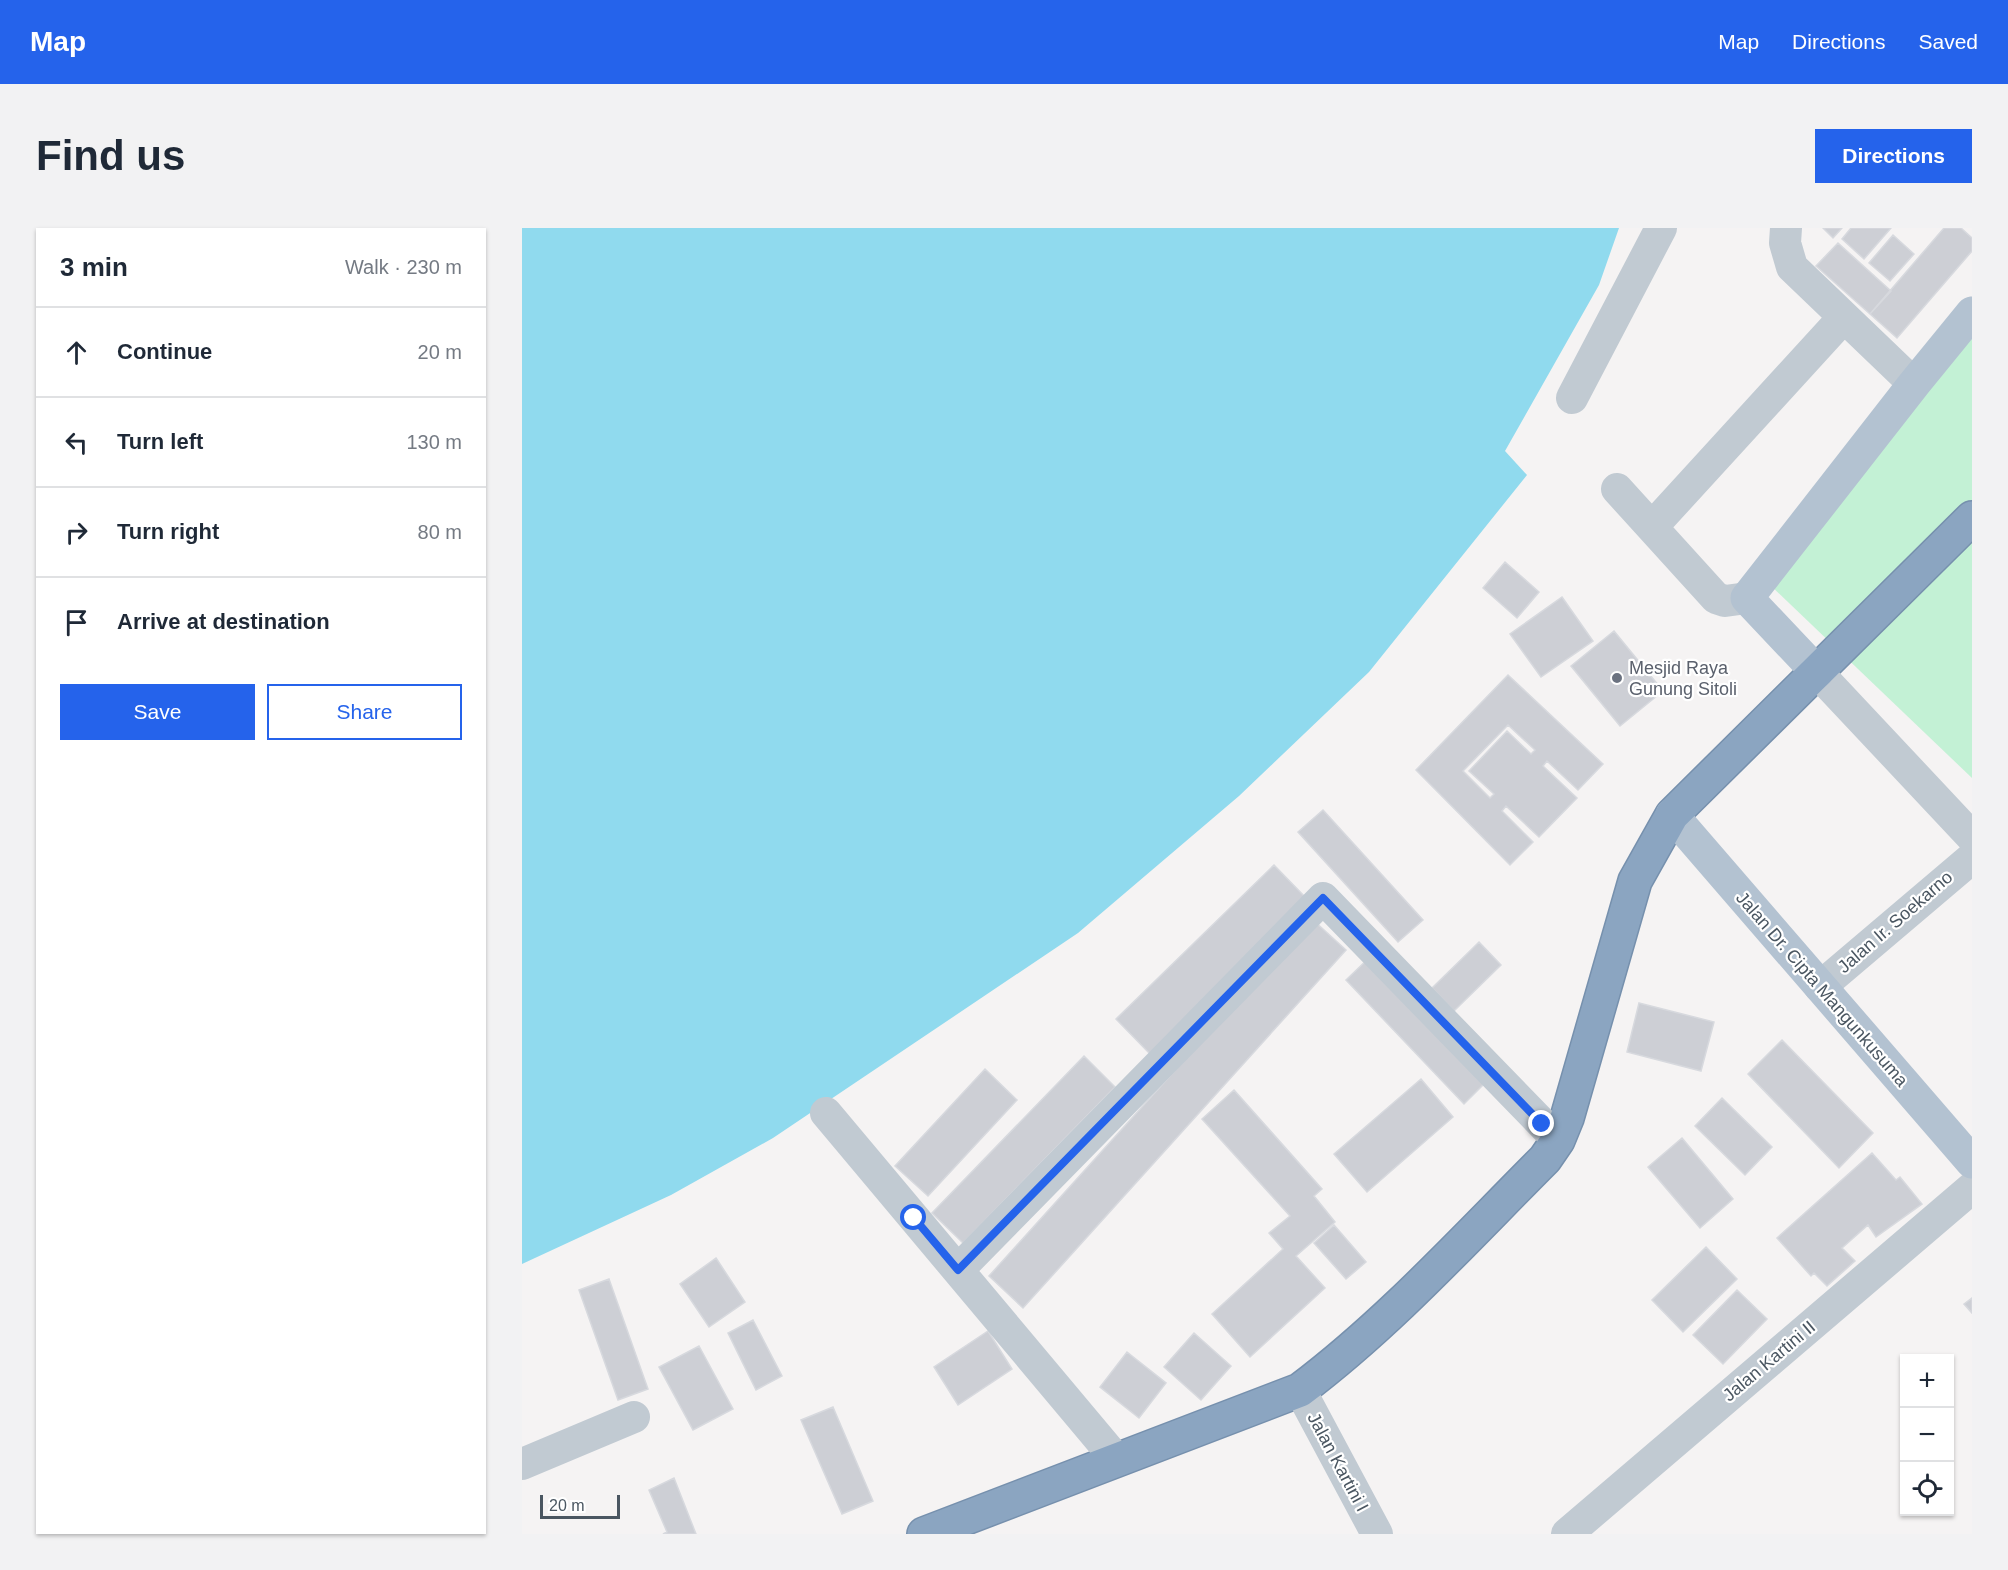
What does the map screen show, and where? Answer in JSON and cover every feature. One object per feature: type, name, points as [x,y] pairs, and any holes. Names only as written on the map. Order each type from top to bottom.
[{"type":"highway","points":[[924,1534],[1300,1390],[1392,1311],[1545,1159],[1558,1140],[1567,1118],[1635,881],[1672,815],[1972,518]]},
{"type":"main road","points":[[1817,672],[1747,598],[1914,384],[1972,314]]},
{"type":"main road","name":"Jalan Dr. Cipta Mangunkusuma","points":[[1672,815],[1972,1162]]},
{"type":"street","points":[[1572,398],[1660,228]]},
{"type":"street","points":[[1786,228],[1785,243],[1792,267],[1914,384]]},
{"type":"street","points":[[1652,527],[1844,317]]},
{"type":"street","points":[[1617,489],[1716,598],[1725,601],[1747,598]]},
{"type":"street","points":[[1817,672],[1972,854]]},
{"type":"street","name":"Jalan Ir. Soekarno","points":[[1820,987],[1972,854]]},
{"type":"street","points":[[958,1270],[1323,898],[1558,1140]]},
{"type":"street","points":[[826,1113],[1117,1460]]},
{"type":"street","name":"Jalan Kartini II","points":[[1567,1534],[1972,1188]]},
{"type":"street","name":"Jalan Kartini I","points":[[1300,1390],[1377,1534]]},
{"type":"street","points":[[523,1460],[634,1417]]},
{"type":"green space","points":[[1972,330],[1972,778],[1769,584]]},
{"type":"water","points":[[522,228],[1619,228],[1599,285],[1505,451],[1527,475],[1369,672],[1239,796],[1078,933],[773,1138],[671,1195],[522,1264]]},
{"type":"building","points":[[1823,228],[1842,228],[1833,238]]},
{"type":"building","points":[[1851,228],[1891,228],[1864,259],[1842,239]]},
{"type":"building","points":[[1944,228],[1961,228],[1972,238],[1972,251],[1897,338],[1870,314]]},
{"type":"building","points":[[1893,235],[1914,254],[1890,281],[1869,263]]},
{"type":"building","points":[[1838,243],[1891,291],[1870,314],[1816,266]]},
{"type":"building","points":[[1505,562],[1539,592],[1517,618],[1483,588]]},
{"type":"building","points":[[1562,597],[1593,641],[1541,677],[1510,634]]},
{"type":"building","name":"Mesjid Raya Gunung Sitoli","points":[[1614,631],[1663,691],[1620,726],[1571,666]]},
{"type":"building","points":[[1508,675],[1603,764],[1578,790],[1547,761],[1543,766],[1577,798],[1539,837],[1506,806],[1502,811],[1533,842],[1510,865],[1416,770]],"holes":[[[1508,725],[1535,750],[1531,754],[1507,731],[1469,771],[1494,794],[1490,798],[1463,771]]]},
{"type":"building","points":[[1323,810],[1423,920],[1398,942],[1298,832]]},
{"type":"building","points":[[1274,865],[1308,900],[1150,1054],[1116,1019]]},
{"type":"building","points":[[1312,919],[1346,950],[1023,1308],[989,1276]]},
{"type":"building","points":[[1479,942],[1501,965],[1454,1011],[1432,988]]},
{"type":"building","points":[[1373,954],[1491,1077],[1464,1104],[1346,980]]},
{"type":"building","points":[[1639,1003],[1714,1022],[1701,1071],[1627,1052]]},
{"type":"building","points":[[1782,1040],[1873,1133],[1839,1168],[1748,1074]]},
{"type":"building","points":[[1084,1056],[1115,1087],[963,1243],[932,1213]]},
{"type":"building","points":[[985,1069],[1017,1100],[928,1196],[895,1166]]},
{"type":"building","points":[[1421,1079],[1453,1117],[1367,1192],[1334,1154]]},
{"type":"building","points":[[1234,1090],[1322,1189],[1314,1196],[1335,1222],[1296,1256],[1325,1288],[1250,1357],[1212,1314],[1283,1249],[1269,1233],[1290,1216],[1202,1119]]},
{"type":"building","points":[[1722,1098],[1772,1147],[1745,1175],[1695,1126]]},
{"type":"building","points":[[1682,1138],[1733,1199],[1700,1228],[1648,1167]]},
{"type":"building","points":[[1872,1153],[1896,1180],[1900,1177],[1922,1204],[1876,1237],[1868,1225],[1842,1248],[1855,1261],[1827,1286],[1814,1273],[1811,1276],[1777,1238]]},
{"type":"building","points":[[1334,1225],[1366,1262],[1346,1279],[1314,1243]]},
{"type":"building","points":[[1706,1247],[1737,1279],[1683,1332],[1652,1300]]},
{"type":"building","points":[[716,1258],[745,1302],[709,1327],[680,1284]]},
{"type":"building","points":[[609,1279],[648,1389],[618,1400],[579,1290]]},
{"type":"building","points":[[1737,1290],[1767,1319],[1723,1364],[1693,1335]]},
{"type":"building","points":[[1972,1298],[1972,1313],[1964,1304]]},
{"type":"building","points":[[753,1320],[782,1376],[756,1390],[728,1333]]},
{"type":"building","points":[[988,1331],[1012,1369],[958,1405],[934,1367]]},
{"type":"building","points":[[1194,1333],[1231,1366],[1201,1400],[1164,1367]]},
{"type":"building","points":[[699,1346],[733,1409],[693,1430],[659,1367]]},
{"type":"building","points":[[1127,1352],[1166,1383],[1139,1418],[1100,1387]]},
{"type":"building","points":[[833,1407],[873,1501],[842,1514],[801,1420]]},
{"type":"building","points":[[674,1478],[696,1534],[663,1534],[667,1532],[649,1490]]},
{"type":"place","name":"Mesjid Raya Gunung Sitoli","points":[[1617,678]]},
{"type":"route","points":[[914,1218],[958,1270],[1323,898],[1542,1124]]}]
